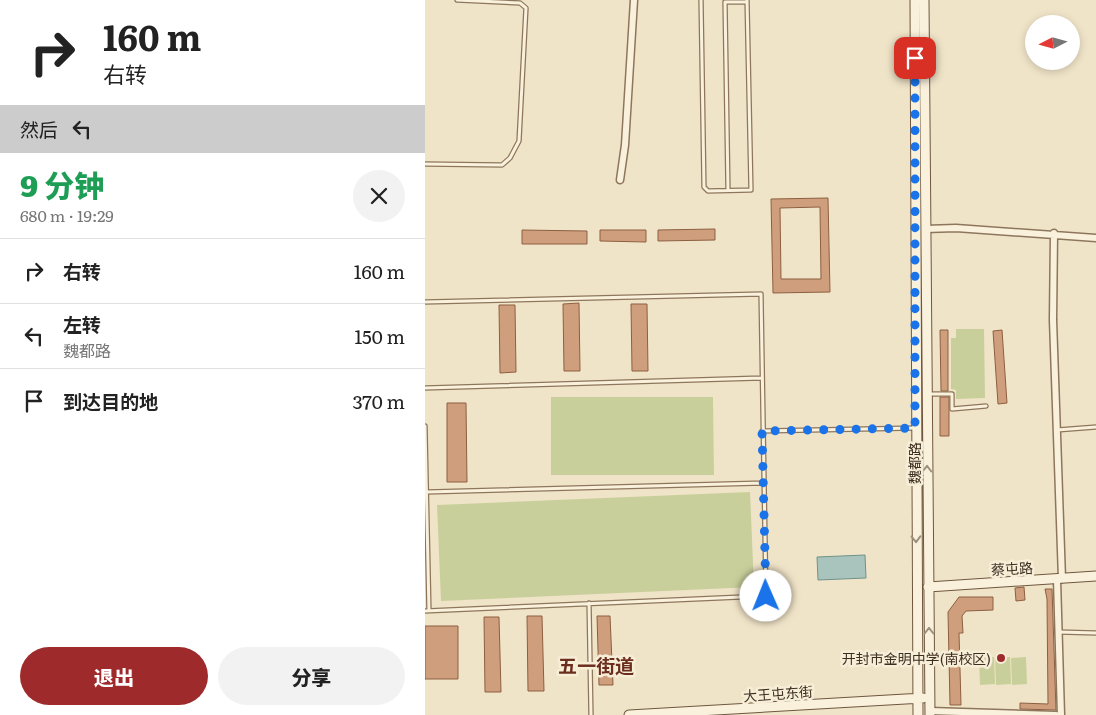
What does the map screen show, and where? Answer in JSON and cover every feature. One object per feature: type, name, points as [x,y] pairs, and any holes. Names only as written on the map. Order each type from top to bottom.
[{"type":"main road","name":"魏都路","points":[[915,0],[915,428],[918,715]]},
{"type":"main road","name":"魏都路","points":[[924,0],[929,713]]},
{"type":"main road","name":"蔡屯路","points":[[928,586],[1096,576]]},
{"type":"main road","name":"大王屯东街","points":[[629,715],[692,713],[929,698]]},
{"type":"street","points":[[620,180],[625,145],[634,0]]},
{"type":"street","points":[[925,229],[955,228],[1054,233],[1096,238]]},
{"type":"street","points":[[1054,233],[1053,320],[1057,430],[1061,715]]},
{"type":"street","points":[[929,713],[1056,715]]},
{"type":"lane","points":[[425,164],[502,165],[511,158],[519,142],[526,8],[520,3],[457,0]]},
{"type":"lane","points":[[701,0],[704,187],[708,190],[728,190],[751,190],[747,1],[725,2],[728,190]]},
{"type":"lane","points":[[425,302],[761,294],[766,596],[427,611],[425,426]]},
{"type":"lane","points":[[425,388],[761,378]]},
{"type":"lane","points":[[927,394],[952,394],[952,409],[986,406]]},
{"type":"lane","points":[[1057,430],[1096,427]]},
{"type":"lane","points":[[762,431],[915,428]]},
{"type":"lane","points":[[427,492],[764,483]]},
{"type":"lane","points":[[589,603],[591,715]]},
{"type":"lane","points":[[1059,632],[1096,632]]},
{"type":"green space","points":[[956,329],[984,329],[985,398],[956,399],[956,390],[951,389],[951,338],[956,338]]},
{"type":"green space","points":[[551,397],[713,397],[714,475],[551,475]]},
{"type":"green space","points":[[750,492],[754,587],[441,601],[437,505]]},
{"type":"green space","points":[[994,657],[995,684],[980,685],[979,658]]},
{"type":"green space","points":[[1010,657],[1011,684],[996,685],[995,658]]},
{"type":"green space","points":[[1026,657],[1027,684],[1012,685],[1011,658]]},
{"type":"water","points":[[865,555],[866,578],[818,580],[817,557]]},
{"type":"building","points":[[828,198],[830,292],[773,293],[771,199]],"holes":[[[820,207],[821,279],[781,279],[780,208]]]},
{"type":"building","points":[[715,229],[715,240],[658,241],[658,230]]},
{"type":"building","points":[[522,230],[587,231],[587,244],[522,244]]},
{"type":"building","points":[[600,230],[646,230],[646,242],[600,241]]},
{"type":"building","points":[[579,303],[580,371],[564,371],[563,304]]},
{"type":"building","points":[[631,304],[647,304],[648,371],[632,371]]},
{"type":"building","points":[[499,305],[515,305],[516,372],[500,373]]},
{"type":"building","points":[[940,330],[948,330],[948,391],[941,391]]},
{"type":"building","points":[[1002,330],[1007,403],[998,404],[993,331]]},
{"type":"building","points":[[940,397],[949,397],[949,436],[940,436]]},
{"type":"building","points":[[447,403],[466,403],[467,482],[447,482]]},
{"type":"building","points":[[1024,587],[1025,600],[1016,601],[1015,588]]},
{"type":"building","points":[[1045,589],[1052,589],[1056,710],[1020,709],[1020,703],[1048,704],[1047,599]]},
{"type":"building","points":[[959,597],[993,597],[993,610],[966,611],[962,616],[963,633],[959,633],[961,705],[950,705],[948,612]]},
{"type":"building","points":[[527,616],[542,616],[544,691],[528,691]]},
{"type":"building","points":[[597,616],[610,616],[613,685],[599,685]]},
{"type":"building","points":[[484,617],[499,617],[501,692],[485,692]]},
{"type":"building","points":[[425,626],[458,626],[458,679],[425,679]]},
{"type":"place","name":"开封市金明中学(南校区)","points":[[1001,658]]},
{"type":"district","name":"五一街道","points":[[596,665]]},
{"type":"route","points":[[766,596],[762,431],[915,428],[915,58]]}]
